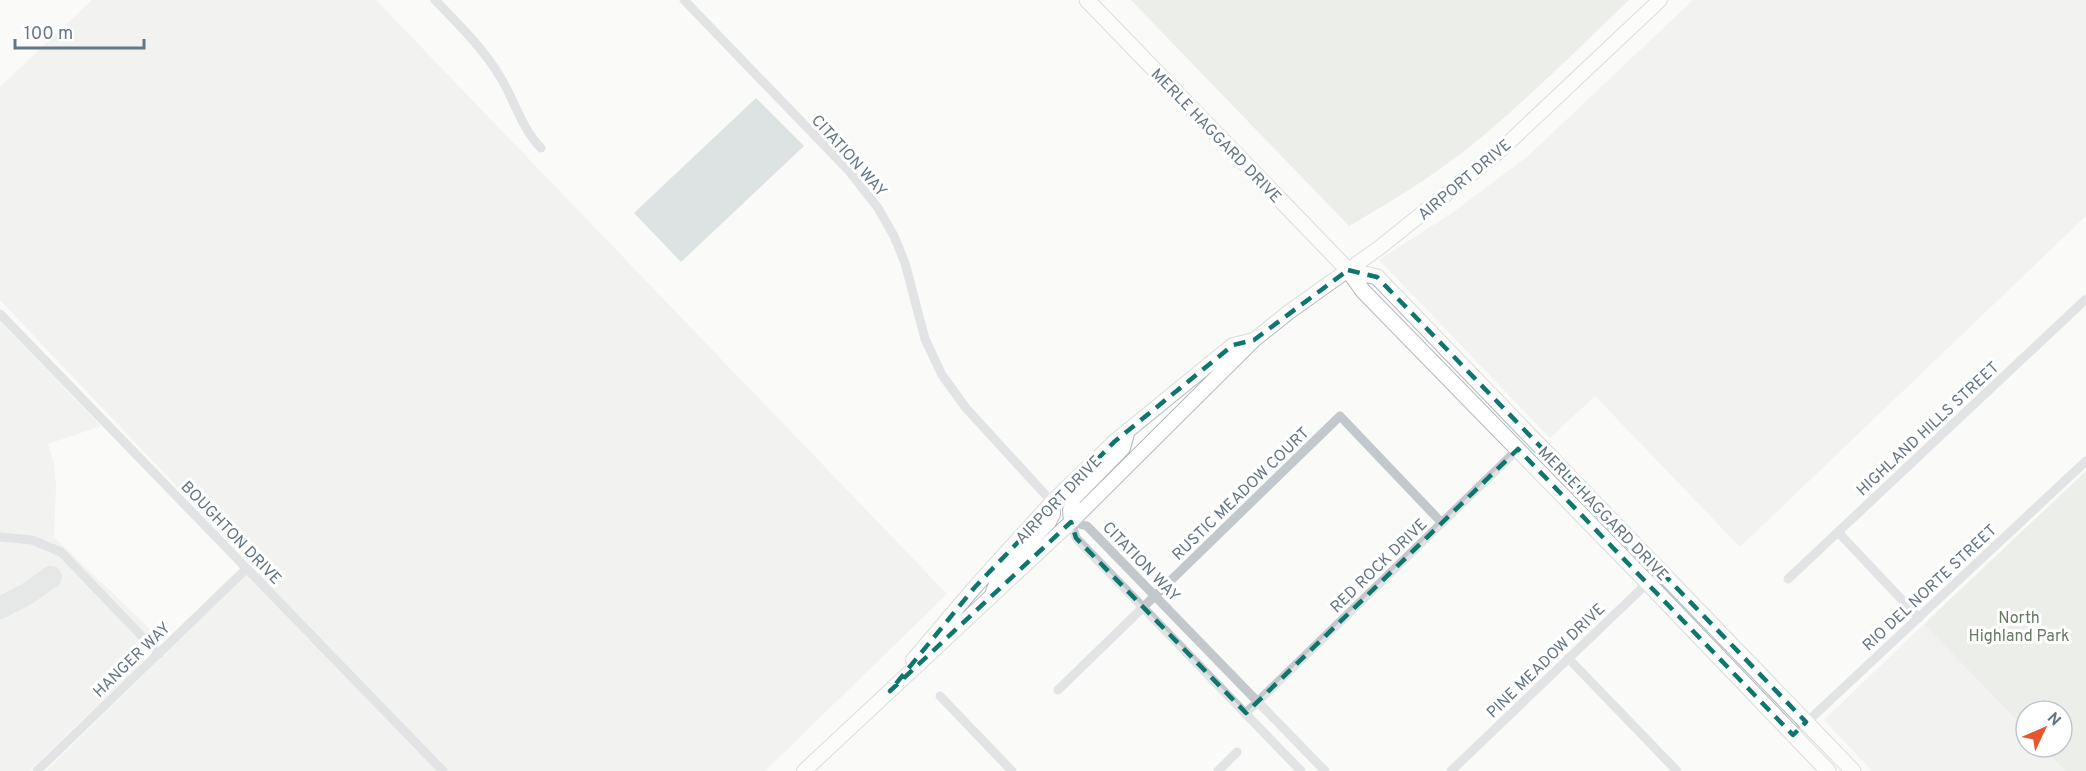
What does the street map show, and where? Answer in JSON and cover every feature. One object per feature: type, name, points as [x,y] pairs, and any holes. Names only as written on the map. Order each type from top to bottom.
[{"type":"main road","name":"MERLE HAGGARD DRIVE","points":[[1087,0],[1348,270],[1363,291],[1828,771]]},
{"type":"main road","name":"AIRPORT DRIVE","points":[[804,771],[1071,522],[1254,340],[1289,312],[1386,243],[1505,146],[1660,0]]},
{"type":"main road","name":"MERLE HAGGARD DRIVE","points":[[1348,270],[1377,277],[1852,771]]},
{"type":"main road","name":"AIRPORT DRIVE","points":[[890,691],[927,642],[1052,502],[1128,430],[1233,345],[1254,340]]},
{"type":"main road","points":[[1071,522],[1070,510],[1074,498],[1123,448],[1128,430]]},
{"type":"main road","points":[[990,597],[1002,570],[1049,522],[1053,514],[1052,502]]},
{"type":"street","points":[[435,0],[491,62],[511,96],[527,132],[541,148]]},
{"type":"street","name":"CITATION WAY","points":[[684,0],[849,171],[869,195],[900,249],[921,326],[942,375],[966,408],[1052,502]]},
{"type":"street","name":"HIGHLAND HILLS STREET","points":[[1788,579],[2086,299]]},
{"type":"street","name":"BOUGHTON DRIVE","points":[[0,314],[443,771]]},
{"type":"street","name":"RUSTIC MEADOW COURT","points":[[1058,690],[1340,416],[1442,523]]},
{"type":"street","name":"RED ROCK DRIVE","points":[[1246,713],[1518,449]]},
{"type":"street","name":"RIO DEL NORTE STREET","points":[[1793,735],[2086,461]]},
{"type":"street","name":"CITATION WAY","points":[[1071,522],[1087,526],[1325,771]]},
{"type":"street","name":"CITATION WAY","points":[[1071,522],[1076,538],[1302,771]]},
{"type":"street","points":[[1838,532],[1919,618]]},
{"type":"street","points":[[0,537],[32,540],[61,552],[159,654]]},
{"type":"street","name":"HANGER WAY","points":[[37,771],[246,569]]},
{"type":"street","name":"PINE MEADOW DRIVE","points":[[1451,771],[1660,571]]},
{"type":"street","points":[[1568,658],[1677,771]]},
{"type":"street","points":[[940,696],[1012,771]]},
{"type":"street","points":[[1218,771],[1237,752]]},
{"type":"highlighted area","points":[[1348,270],[1377,277],[1806,722],[1793,735],[1518,449],[1246,713],[1076,538],[1071,522],[890,691],[975,587],[1114,442],[1233,345],[1254,340]]},
{"type":"shaded area","points":[[92,0],[376,0],[947,594],[765,771],[46,771],[253,567],[0,300],[0,87]]},
{"type":"shaded area","points":[[1693,0],[2086,0],[2086,216],[1740,547],[1595,396],[1550,438],[1379,260],[1452,213],[1528,156]]},
{"type":"shaded area","points":[[756,98],[804,146],[681,262],[634,213]]},
{"type":"shaded area","points":[[0,321],[101,426],[48,444],[54,464],[56,485],[54,537],[153,632],[141,643],[143,659],[140,665],[29,771],[0,771]]},
{"type":"shaded area","points":[[1924,624],[2014,718],[2014,759],[2054,759],[2065,771],[1872,771],[1824,720]]},
{"type":"green space","points":[[1131,0],[1629,0],[1482,137],[1427,178],[1349,226]]},
{"type":"green space","name":"North Highland Park","points":[[2086,471],[2086,771],[2065,771],[2054,759],[2074,759],[2074,699],[2014,699],[2014,718],[1924,624]]},
{"type":"taxiway","points":[[0,608],[27,594],[51,577]]}]
